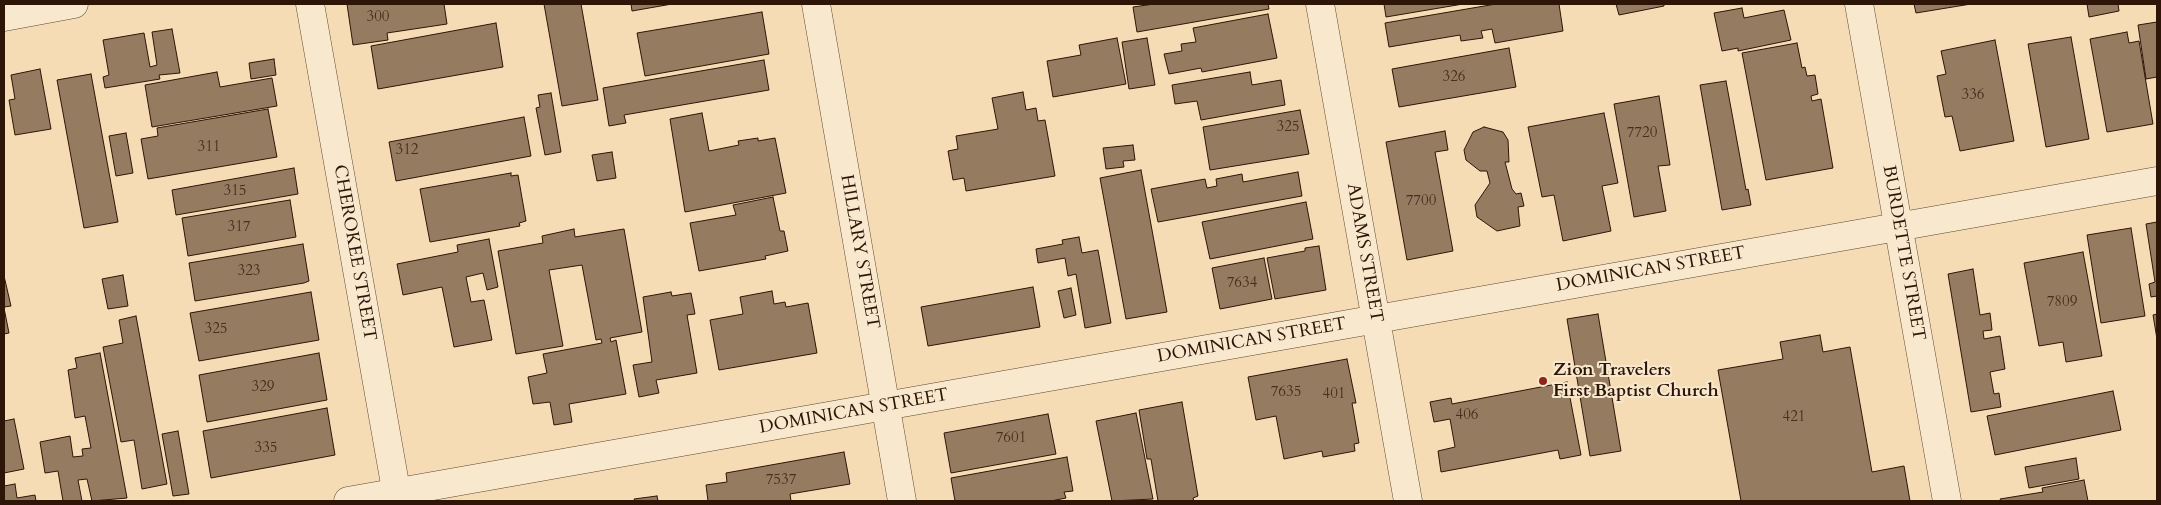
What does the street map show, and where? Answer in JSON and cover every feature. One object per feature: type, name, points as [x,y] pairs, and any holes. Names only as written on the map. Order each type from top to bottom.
[{"type":"street","points":[[4,17],[74,4]]},
{"type":"street","name":"CHEROKEE STREET","points":[[310,4],[397,497]]},
{"type":"street","name":"HILLARY STREET","points":[[816,4],[902,501]]},
{"type":"street","name":"ADAMS STREET","points":[[1320,4],[1408,501]]},
{"type":"street","name":"BURDETTE STREET","points":[[1859,4],[1947,501]]},
{"type":"street","name":"DOMINICAN STREET","points":[[348,501],[397,497],[886,406],[2157,181]]},
{"type":"building","points":[[347,4],[444,4],[447,24],[387,33],[388,40],[353,45]]},
{"type":"building","points":[[544,4],[581,4],[598,100],[562,106]]},
{"type":"building","points":[[631,4],[672,4],[632,11]]},
{"type":"building","points":[[1154,4],[1268,4],[1269,9],[1137,32],[1133,7]]},
{"type":"building","points":[[1384,4],[1463,4],[1386,17]]},
{"type":"building","points":[[1496,4],[1559,4],[1563,31],[1495,43],[1492,29],[1481,31],[1483,38],[1461,41],[1460,35],[1389,47],[1385,23]]},
{"type":"building","points":[[1616,4],[1664,4],[1664,6],[1619,15]]},
{"type":"building","points":[[1914,4],[1971,4],[1916,13]]},
{"type":"building","points":[[2087,4],[2118,4],[2119,11],[2089,17]]},
{"type":"building","points":[[1742,8],[1744,18],[1784,10],[1791,40],[1738,51],[1738,48],[1722,51],[1714,13]]},
{"type":"building","points":[[762,12],[769,54],[645,76],[637,33]]},
{"type":"building","points":[[1268,14],[1277,58],[1202,72],[1201,68],[1169,74],[1164,54],[1182,51],[1181,44],[1196,42],[1193,28]]},
{"type":"building","points":[[2157,22],[2157,77],[2146,79],[2138,25]]},
{"type":"building","points":[[496,23],[503,67],[378,89],[371,46]]},
{"type":"building","points":[[172,29],[180,73],[159,75],[160,79],[105,88],[103,77],[109,75],[103,40],[144,33],[150,67],[157,65],[152,32]]},
{"type":"building","points":[[2127,32],[2129,43],[2139,41],[2153,124],[2107,132],[2090,39]]},
{"type":"building","points":[[2071,37],[2089,139],[2046,147],[2028,44]]},
{"type":"building","points":[[1117,38],[1126,84],[1053,97],[1047,61],[1081,55],[1079,45]]},
{"type":"building","points":[[1147,38],[1155,85],[1129,89],[1122,42]]},
{"type":"building","points":[[1995,40],[2014,141],[1960,151],[1952,116],[1945,117],[1937,76],[1946,74],[1941,51]]},
{"type":"building","points":[[1797,43],[1802,68],[1805,67],[1807,76],[1815,75],[1818,94],[1811,96],[1812,101],[1821,99],[1833,168],[1766,180],[1742,53]]},
{"type":"building","points":[[1509,48],[1516,87],[1399,107],[1392,69]]},
{"type":"building","points":[[274,59],[276,75],[251,79],[249,63]]},
{"type":"building","points":[[764,60],[769,90],[624,115],[626,123],[609,126],[603,88]]},
{"type":"building","points":[[40,69],[51,129],[15,135],[9,100],[15,99],[11,75]]},
{"type":"building","points":[[217,72],[220,87],[272,78],[277,106],[152,127],[145,85]]},
{"type":"building","points":[[1250,72],[1252,85],[1281,80],[1285,105],[1201,120],[1197,101],[1175,104],[1172,85]]},
{"type":"building","points":[[91,74],[118,222],[84,228],[57,80]]},
{"type":"building","points":[[1726,81],[1746,190],[1748,189],[1751,205],[1722,210],[1700,85]]},
{"type":"building","points":[[1023,92],[1026,110],[1036,108],[1038,121],[1045,120],[1055,176],[966,191],[964,178],[953,180],[948,151],[958,149],[956,136],[998,129],[992,98]]},
{"type":"building","points":[[551,93],[561,152],[545,155],[536,108],[540,107],[538,95]]},
{"type":"building","points":[[1659,96],[1670,165],[1658,166],[1666,211],[1634,217],[1614,104]]},
{"type":"building","points":[[268,109],[277,157],[148,179],[141,139],[158,136],[157,128]]},
{"type":"building","points":[[1300,110],[1309,154],[1210,170],[1203,127]]},
{"type":"building","points":[[702,113],[709,151],[739,145],[738,141],[758,138],[758,141],[775,138],[786,193],[685,212],[670,119]]},
{"type":"building","points":[[1604,113],[1618,183],[1602,186],[1611,231],[1563,241],[1554,195],[1542,197],[1528,127]]},
{"type":"building","points":[[524,117],[531,156],[396,181],[389,142]]},
{"type":"building","points":[[1484,127],[1503,132],[1508,140],[1509,162],[1505,162],[1512,189],[1516,194],[1521,193],[1524,206],[1518,207],[1520,226],[1497,231],[1477,217],[1475,205],[1490,183],[1487,171],[1480,171],[1466,160],[1464,150],[1473,132]]},
{"type":"building","points":[[1445,131],[1448,150],[1435,152],[1453,251],[1407,260],[1386,142]]},
{"type":"building","points":[[126,133],[133,173],[116,176],[109,136]]},
{"type":"building","points":[[1133,145],[1135,160],[1123,161],[1124,167],[1106,169],[1103,148]]},
{"type":"building","points":[[612,152],[616,178],[597,181],[592,155]]},
{"type":"building","points":[[294,168],[298,194],[176,215],[172,190]]},
{"type":"building","points":[[1141,170],[1167,312],[1126,319],[1100,178]]},
{"type":"building","points":[[1298,172],[1302,196],[1158,222],[1151,189],[1205,179],[1207,188],[1217,186],[1216,179],[1242,174],[1243,182]]},
{"type":"building","points":[[511,173],[511,176],[518,175],[526,221],[519,223],[520,226],[430,242],[420,189]]},
{"type":"building","points":[[773,197],[780,231],[784,231],[788,251],[765,256],[766,259],[699,271],[690,223],[736,215],[733,205]]},
{"type":"building","points":[[290,200],[296,237],[188,256],[182,218]]},
{"type":"building","points":[[1306,202],[1313,239],[1210,259],[1202,222]]},
{"type":"building","points":[[2157,222],[2157,296],[2151,297],[2149,284],[2155,282],[2146,224]]},
{"type":"building","points":[[2131,228],[2145,316],[2101,323],[2087,235]]},
{"type":"building","points":[[574,229],[575,237],[624,229],[642,332],[610,338],[611,342],[616,340],[626,394],[569,404],[572,422],[554,425],[550,402],[533,404],[528,377],[547,373],[543,354],[602,343],[601,339],[596,340],[582,265],[549,270],[563,346],[516,354],[498,251],[543,243],[542,236]]},
{"type":"building","points":[[1079,237],[1082,253],[1098,250],[1111,323],[1085,328],[1076,274],[1068,276],[1065,258],[1038,263],[1036,249],[1063,244],[1062,240]]},
{"type":"building","points":[[489,239],[498,287],[487,290],[483,273],[466,277],[471,302],[484,300],[492,340],[454,347],[442,287],[403,295],[397,264],[458,252],[457,245]]},
{"type":"building","points":[[303,244],[309,281],[195,301],[189,263]]},
{"type":"building","points":[[1319,246],[1326,290],[1275,299],[1267,258],[1305,251],[1305,248]]},
{"type":"building","points":[[2083,252],[2102,356],[2066,362],[2063,342],[2039,346],[2024,263]]},
{"type":"building","points":[[1264,258],[1272,299],[1220,309],[1212,268]]},
{"type":"building","points":[[1973,269],[1980,315],[1990,313],[1992,330],[1983,331],[1984,339],[2000,336],[2005,369],[1990,372],[1994,394],[1999,393],[2001,407],[1971,412],[1948,274]]},
{"type":"building","points":[[123,275],[128,306],[108,309],[102,279]]},
{"type":"building","points":[[4,276],[11,306],[4,307]]},
{"type":"building","points":[[1033,287],[1040,327],[928,346],[921,307]]},
{"type":"building","points":[[1071,288],[1076,315],[1064,318],[1058,291]]},
{"type":"building","points":[[772,291],[774,304],[785,302],[786,307],[808,303],[817,353],[719,370],[710,320],[743,314],[740,297]]},
{"type":"building","points":[[311,292],[319,340],[199,361],[190,313]]},
{"type":"building","points":[[671,292],[672,296],[691,293],[695,314],[687,315],[697,373],[656,380],[659,393],[639,397],[633,365],[652,362],[643,297]]},
{"type":"building","points":[[4,308],[9,333],[4,334]]},
{"type":"building","points":[[1598,314],[1621,451],[1590,456],[1567,319]]},
{"type":"building","points":[[2157,314],[2157,339],[2153,315]]},
{"type":"building","points":[[136,316],[167,484],[142,489],[134,440],[121,442],[103,347],[123,343],[119,320]]},
{"type":"building","points":[[1820,335],[1823,352],[1850,347],[1872,472],[1904,466],[1910,501],[1741,501],[1718,370],[1783,359],[1780,342]]},
{"type":"building","points":[[100,353],[127,498],[92,501],[87,479],[78,480],[82,501],[63,501],[58,471],[45,473],[40,442],[70,436],[73,457],[83,456],[82,449],[91,448],[85,416],[75,418],[68,370],[77,368],[75,358]]},
{"type":"building","points":[[319,353],[327,400],[207,422],[199,375]]},
{"type":"building","points":[[1347,359],[1356,403],[1352,403],[1359,443],[1354,444],[1355,451],[1323,457],[1322,451],[1284,459],[1276,416],[1256,420],[1248,377]]},
{"type":"building","points":[[1567,382],[1581,455],[1560,459],[1558,450],[1441,472],[1438,451],[1455,447],[1450,419],[1434,422],[1430,402],[1451,398],[1452,404]]},
{"type":"building","points":[[2113,391],[2121,430],[1995,455],[1987,416]]},
{"type":"building","points":[[1182,402],[1198,496],[1193,498],[1194,501],[1158,501],[1151,459],[1147,459],[1139,410]]},
{"type":"building","points":[[327,408],[335,455],[211,478],[203,431]]},
{"type":"building","points":[[1136,413],[1153,499],[1112,501],[1096,421]]},
{"type":"building","points":[[1048,414],[1056,454],[951,473],[944,433]]},
{"type":"building","points":[[14,419],[24,469],[4,473],[4,421]]},
{"type":"building","points":[[178,431],[189,494],[173,496],[162,434]]},
{"type":"building","points":[[844,452],[850,484],[790,494],[791,501],[708,501],[706,485],[727,482],[726,473]]},
{"type":"building","points":[[1067,457],[1073,491],[1064,492],[1066,498],[1051,501],[955,501],[951,478]]},
{"type":"building","points":[[2076,458],[2079,479],[2029,488],[2025,467]]},
{"type":"building","points":[[2084,480],[2088,501],[2001,501],[2000,499],[2043,492],[2042,488]]},
{"type":"building","points":[[15,484],[17,498],[35,495],[36,501],[4,501],[4,486]]},
{"type":"building","points":[[657,496],[658,501],[635,501],[634,499]]},
{"type":"place","name":"Zion Travelers First Baptist Church","points":[[1543,381]]}]
